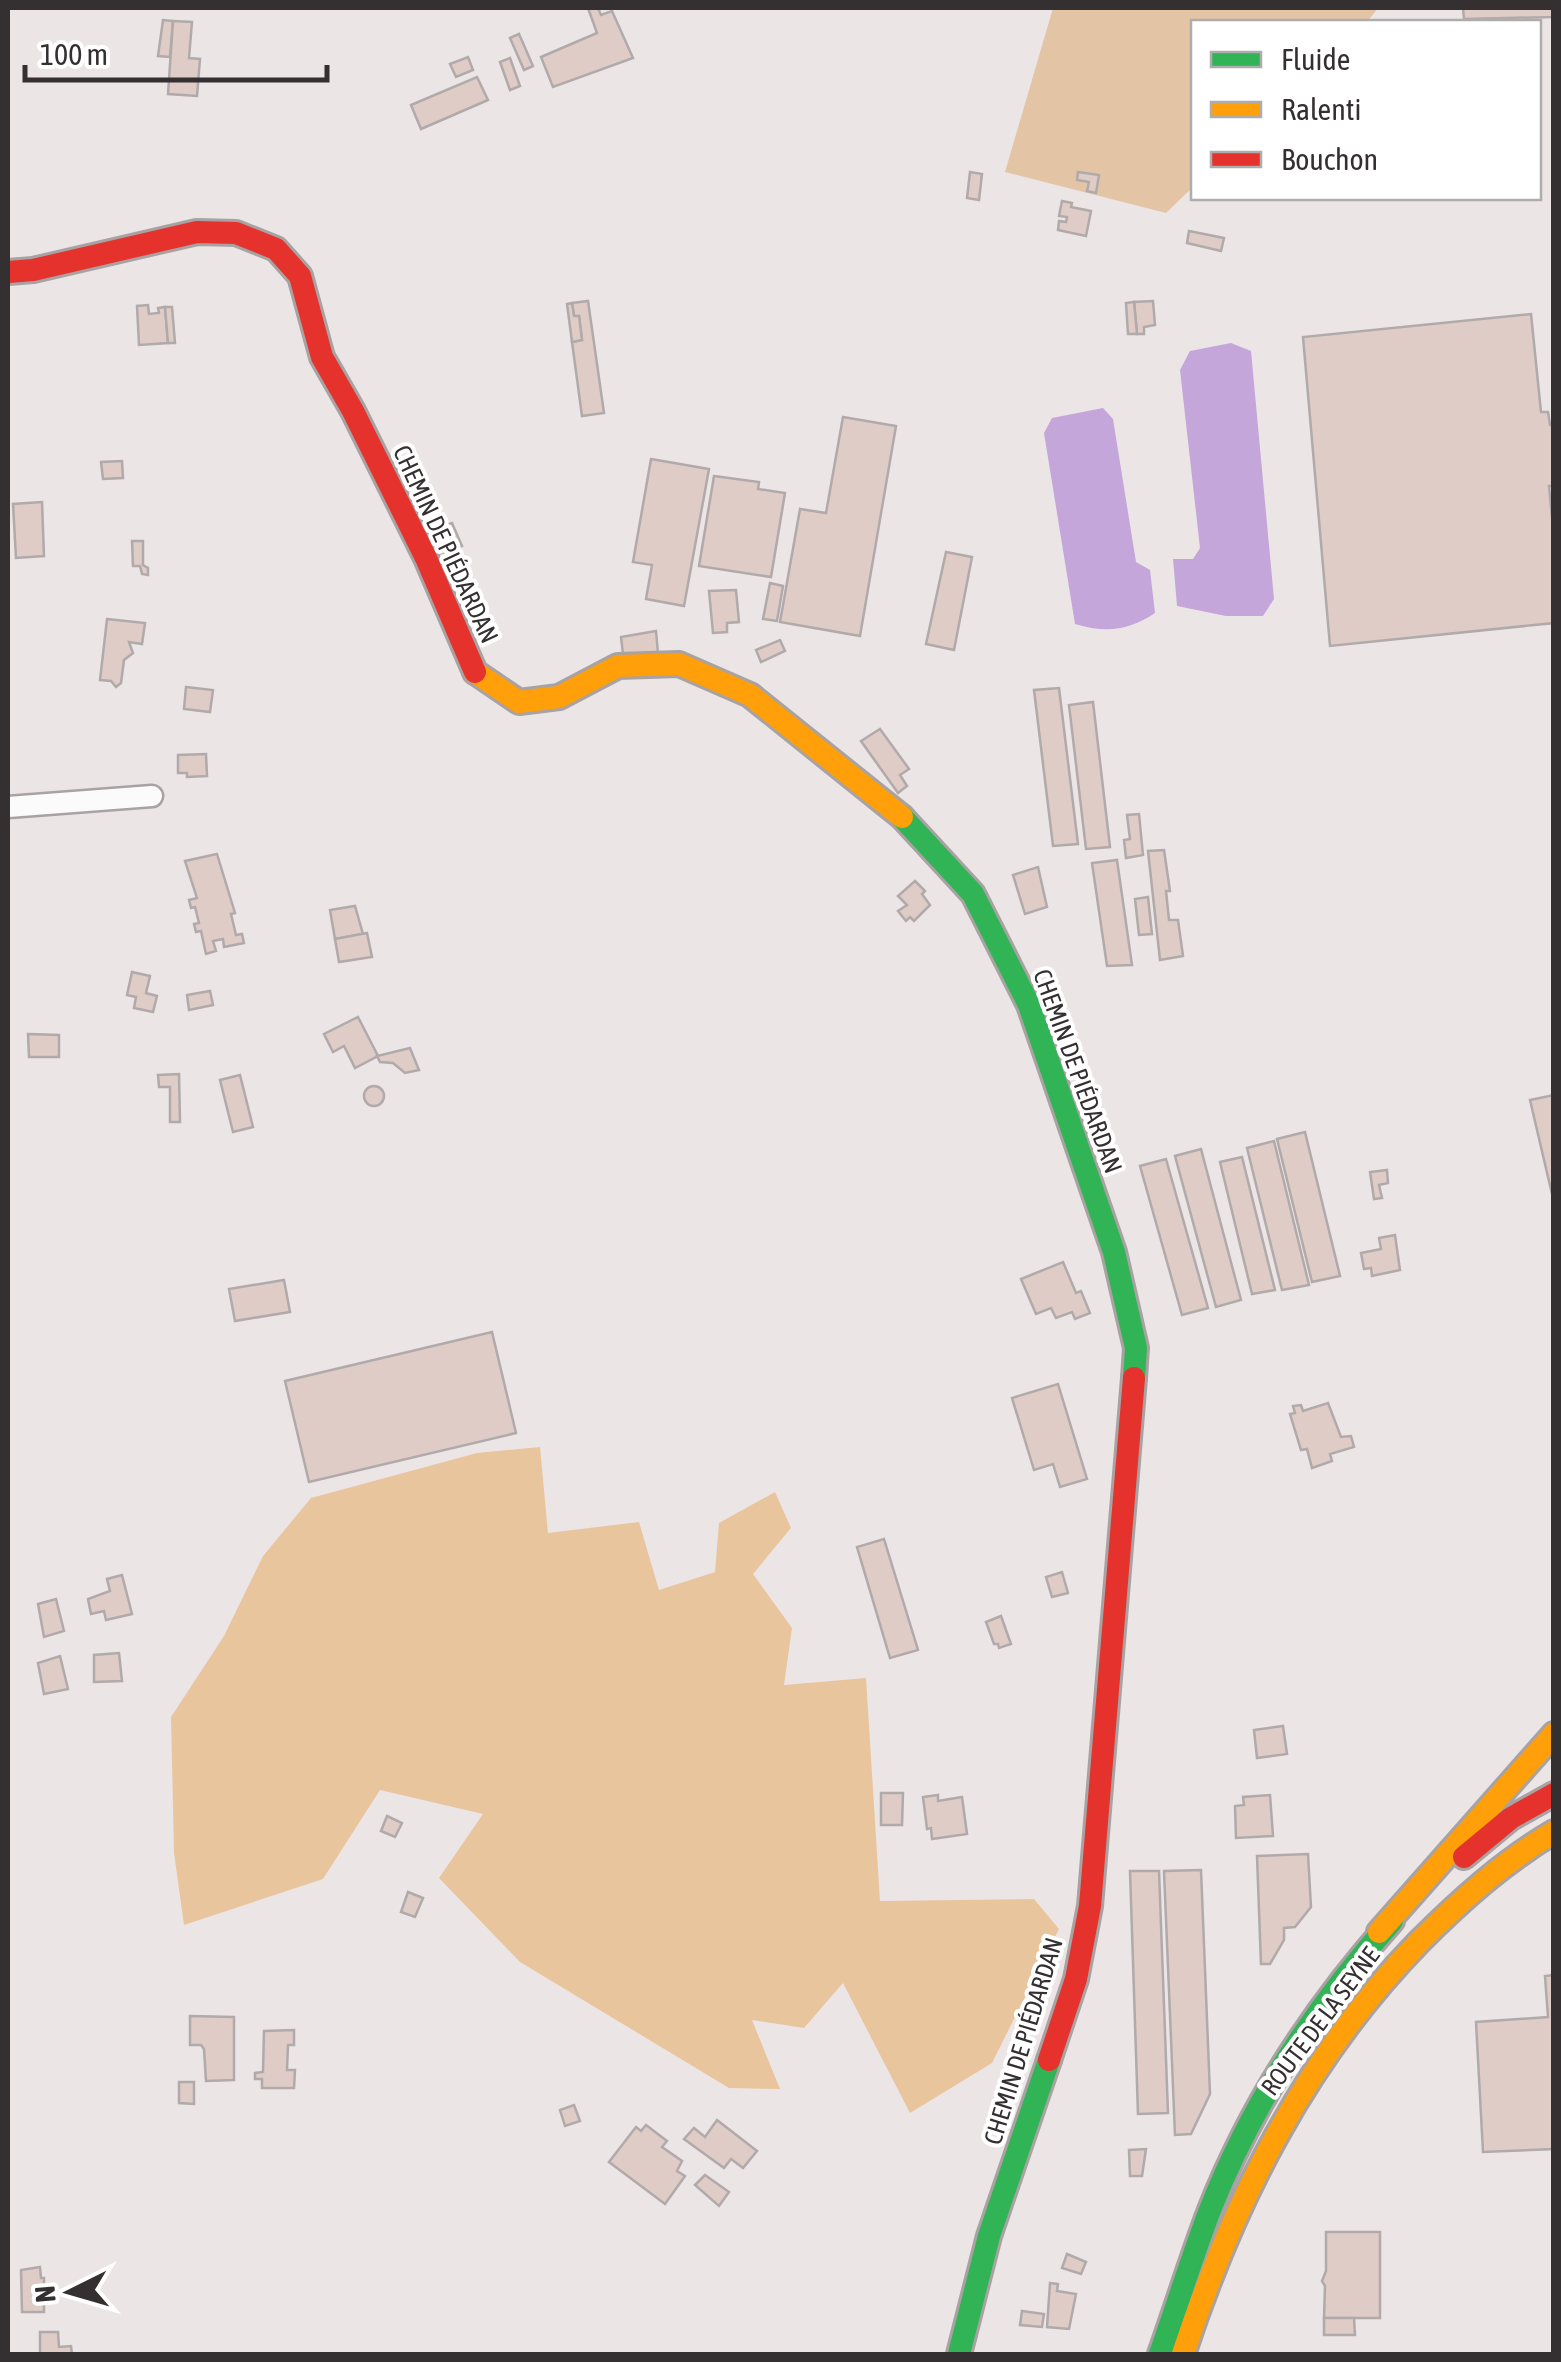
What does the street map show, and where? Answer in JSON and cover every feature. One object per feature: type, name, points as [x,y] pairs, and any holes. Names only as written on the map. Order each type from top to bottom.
[{"type":"main road","name":"CHEMIN DE PIÉDARDAN","points":[[8,272],[33,270],[198,232],[236,233],[276,249],[300,276],[322,358],[353,411],[426,558],[475,672],[519,702],[559,697],[618,666],[679,664],[750,695],[893,807],[973,894],[1030,1005],[1114,1252],[1136,1348],[1090,1906],[1076,1979],[989,2236],[960,2354]]},
{"type":"main road","points":[[1379,1932],[1435,1864],[1508,1790],[1554,1734]]},
{"type":"main road","points":[[1379,1932],[1476,1845],[1554,1794]]},
{"type":"main road","name":"ROUTE DE LA SEYNE","points":[[1183,2354],[1205,2282],[1240,2198],[1310,2072],[1403,1957],[1500,1868],[1554,1832]]},
{"type":"main road","name":"ROUTE DE LA SEYNE","points":[[1160,2354],[1211,2208],[1250,2124],[1288,2056],[1379,1932]]},
{"type":"street","points":[[8,808],[152,796]]},
{"type":"shaded area","points":[[1053,8],[1378,8],[1369,20],[1191,20],[1191,189],[1166,213],[1005,172]]},
{"type":"shaded area","points":[[1231,343],[1251,351],[1274,599],[1263,616],[1226,616],[1177,606],[1173,559],[1193,559],[1200,548],[1180,370],[1190,351]]},
{"type":"shaded area","points":[[1103,408],[1113,419],[1136,562],[1150,570],[1155,613],[1126,627],[1097,629],[1075,624],[1044,433],[1052,418]]},
{"type":"shaded area","points":[[540,1447],[548,1533],[639,1522],[659,1590],[715,1572],[719,1523],[775,1492],[791,1528],[753,1574],[792,1628],[784,1685],[866,1678],[880,1901],[1034,1899],[1059,1929],[992,2063],[910,2113],[843,1983],[804,2028],[752,2020],[780,2089],[729,2088],[520,1962],[439,1878],[483,1814],[380,1790],[323,1879],[184,1925],[174,1853],[171,1717],[224,1636],[263,1556],[311,1498],[477,1453]]},
{"type":"building","points":[[588,8],[598,8],[601,15],[612,11],[633,58],[553,87],[541,57],[597,33]]},
{"type":"building","points":[[1463,8],[1554,8],[1554,17],[1464,19]]},
{"type":"building","points":[[163,20],[173,21],[170,57],[158,56]]},
{"type":"building","points":[[173,21],[192,22],[189,58],[200,59],[197,96],[168,94]]},
{"type":"building","points":[[519,34],[533,66],[524,70],[510,38]]},
{"type":"building","points":[[468,57],[473,70],[456,77],[450,64]]},
{"type":"building","points":[[510,58],[520,86],[510,90],[500,62]]},
{"type":"building","points":[[477,77],[488,100],[421,129],[411,105]]},
{"type":"building","points":[[970,172],[982,174],[979,200],[967,198]]},
{"type":"building","points":[[1078,172],[1099,175],[1096,193],[1087,191],[1089,182],[1077,180]]},
{"type":"building","points":[[1062,201],[1091,211],[1086,236],[1058,230],[1059,221],[1066,222],[1067,217],[1059,216]]},
{"type":"building","points":[[1189,231],[1224,238],[1221,251],[1187,243]]},
{"type":"building","points":[[588,301],[604,413],[582,416],[572,342],[582,340],[579,316],[574,316],[572,303]]},
{"type":"building","points":[[1153,301],[1155,325],[1144,327],[1144,334],[1137,334],[1134,302]]},
{"type":"building","points":[[1134,302],[1137,334],[1128,334],[1126,303]]},
{"type":"building","points":[[572,303],[574,316],[579,316],[582,340],[572,342],[567,304]]},
{"type":"building","points":[[148,305],[149,314],[159,313],[158,308],[165,307],[168,343],[139,345],[137,306]]},
{"type":"building","points":[[165,307],[172,307],[175,343],[168,343]]},
{"type":"building","points":[[1531,314],[1541,412],[1548,412],[1550,425],[1554,425],[1554,486],[1549,486],[1554,538],[1554,623],[1330,646],[1303,337]]},
{"type":"building","points":[[843,417],[896,426],[860,636],[780,622],[800,509],[826,513]]},
{"type":"building","points":[[651,459],[709,469],[684,606],[646,599],[652,565],[633,562]]},
{"type":"building","points":[[122,461],[123,478],[103,479],[101,462]]},
{"type":"building","points":[[714,476],[759,482],[758,489],[785,493],[771,577],[699,566]]},
{"type":"building","points":[[42,502],[44,556],[16,558],[13,504]]},
{"type":"building","points":[[441,521],[443,526],[452,523],[462,546],[439,554],[430,525]]},
{"type":"building","points":[[132,541],[143,541],[143,565],[148,568],[148,575],[142,574],[140,566],[133,566]]},
{"type":"building","points":[[946,552],[972,557],[954,650],[926,644]]},
{"type":"building","points":[[770,583],[783,586],[777,621],[763,619]]},
{"type":"building","points":[[736,590],[739,622],[727,623],[727,632],[713,633],[709,591]]},
{"type":"building","points":[[107,619],[145,623],[142,644],[129,642],[133,653],[124,660],[121,683],[116,687],[111,681],[100,680]]},
{"type":"building","points":[[656,631],[658,653],[623,654],[621,637]]},
{"type":"building","points":[[780,640],[785,651],[761,662],[756,650]]},
{"type":"building","points":[[186,687],[213,690],[210,712],[184,709]]},
{"type":"building","points":[[1059,688],[1078,844],[1053,846],[1034,690]]},
{"type":"building","points":[[1093,702],[1110,847],[1086,849],[1069,705]]},
{"type":"building","points":[[880,729],[909,769],[900,775],[907,786],[898,793],[861,741]]},
{"type":"building","points":[[206,754],[207,776],[187,777],[187,773],[178,773],[178,755]]},
{"type":"building","points":[[1139,814],[1143,855],[1126,858],[1124,840],[1130,839],[1127,815]]},
{"type":"building","points":[[1164,850],[1170,891],[1166,891],[1169,920],[1178,920],[1183,956],[1160,960],[1148,851]]},
{"type":"building","points":[[217,854],[235,913],[231,914],[236,935],[242,934],[244,943],[224,947],[223,939],[213,941],[216,951],[206,954],[201,931],[196,932],[194,924],[199,923],[189,900],[197,898],[185,861]]},
{"type":"building","points":[[1117,860],[1132,965],[1107,966],[1092,863]]},
{"type":"building","points":[[1038,867],[1047,907],[1025,914],[1013,875]]},
{"type":"building","points":[[915,881],[925,891],[922,894],[930,905],[914,921],[910,917],[906,921],[898,911],[907,905],[898,896]]},
{"type":"building","points":[[1148,897],[1152,934],[1139,935],[1135,899]]},
{"type":"building","points":[[355,906],[363,934],[335,939],[330,910]]},
{"type":"building","points":[[367,933],[372,957],[339,962],[335,939]]},
{"type":"building","points":[[132,972],[150,976],[146,993],[157,996],[153,1012],[134,1008],[136,997],[127,995]]},
{"type":"building","points":[[210,991],[213,1005],[189,1010],[187,995]]},
{"type":"building","points":[[358,1017],[378,1056],[355,1068],[344,1046],[333,1052],[324,1034]]},
{"type":"building","points":[[28,1034],[59,1035],[59,1057],[29,1057]]},
{"type":"building","points":[[410,1048],[419,1070],[405,1073],[393,1063],[380,1062],[377,1056]]},
{"type":"building","points":[[179,1074],[180,1122],[170,1122],[170,1087],[159,1087],[158,1075]]},
{"type":"building","points":[[240,1075],[253,1127],[233,1132],[220,1080]]},
{"type":"building","points":[[374,1086],[384,1096],[374,1106],[364,1096]]},
{"type":"building","points":[[1554,1095],[1554,1194],[1552,1194],[1530,1100]]},
{"type":"building","points":[[1305,1132],[1340,1276],[1312,1282],[1277,1139]]},
{"type":"building","points":[[1274,1141],[1309,1285],[1282,1290],[1247,1148]]},
{"type":"building","points":[[1201,1149],[1241,1300],[1216,1307],[1175,1156]]},
{"type":"building","points":[[1242,1157],[1275,1290],[1252,1294],[1220,1162]]},
{"type":"building","points":[[1166,1159],[1208,1308],[1182,1315],[1140,1166]]},
{"type":"building","points":[[1387,1170],[1388,1183],[1379,1185],[1382,1198],[1374,1199],[1370,1172]]},
{"type":"building","points":[[1395,1235],[1400,1270],[1372,1276],[1371,1268],[1364,1269],[1361,1253],[1381,1249],[1379,1238]]},
{"type":"building","points":[[1063,1262],[1076,1293],[1081,1291],[1090,1313],[1075,1319],[1072,1312],[1056,1318],[1051,1308],[1036,1314],[1021,1279]]},
{"type":"building","points":[[284,1280],[290,1312],[235,1321],[229,1289]]},
{"type":"building","points":[[492,1332],[516,1433],[309,1482],[285,1381]]},
{"type":"building","points":[[1058,1384],[1087,1479],[1060,1487],[1053,1464],[1034,1470],[1012,1398]]},
{"type":"building","points":[[1328,1403],[1341,1437],[1351,1436],[1354,1447],[1330,1454],[1332,1461],[1312,1468],[1307,1449],[1301,1450],[1290,1414],[1295,1413],[1293,1406],[1301,1405],[1303,1411]]},
{"type":"building","points":[[884,1539],[918,1650],[890,1658],[857,1547]]},
{"type":"building","points":[[1062,1572],[1068,1593],[1052,1597],[1046,1577]]},
{"type":"building","points":[[122,1575],[132,1614],[106,1620],[104,1611],[91,1614],[88,1599],[110,1591],[107,1579]]},
{"type":"building","points":[[56,1599],[64,1631],[44,1637],[38,1604]]},
{"type":"building","points":[[1001,1616],[1011,1644],[999,1648],[986,1622]]},
{"type":"building","points":[[119,1653],[122,1681],[94,1682],[94,1655]]},
{"type":"building","points":[[60,1656],[68,1689],[44,1694],[38,1663]]},
{"type":"building","points":[[1283,1726],[1287,1754],[1257,1758],[1254,1730]]},
{"type":"building","points":[[881,1793],[903,1793],[902,1825],[881,1825]]},
{"type":"building","points":[[938,1795],[938,1801],[962,1797],[967,1834],[932,1839],[923,1797]]},
{"type":"building","points":[[1270,1795],[1273,1836],[1236,1838],[1235,1806],[1244,1805],[1243,1797]]},
{"type":"building","points":[[387,1816],[402,1823],[395,1837],[381,1831]]},
{"type":"building","points":[[1308,1854],[1311,1907],[1295,1927],[1284,1928],[1284,1940],[1270,1964],[1261,1964],[1257,1856]]},
{"type":"building","points":[[1201,1870],[1210,2094],[1191,2134],[1175,2135],[1164,1871]]},
{"type":"building","points":[[1130,1871],[1159,1871],[1168,2113],[1138,2114]]},
{"type":"building","points":[[408,1892],[423,1898],[415,1917],[401,1912]]},
{"type":"building","points":[[1554,1975],[1554,2149],[1483,2152],[1476,2022],[1548,2017],[1545,1976]]},
{"type":"building","points":[[190,2016],[234,2017],[234,2080],[206,2081],[204,2049],[201,2045],[190,2045]]},
{"type":"building","points":[[294,2030],[294,2045],[288,2045],[287,2070],[295,2070],[294,2088],[262,2088],[262,2079],[255,2079],[255,2073],[263,2072],[264,2031]]},
{"type":"building","points":[[179,2082],[194,2082],[194,2104],[179,2103]]},
{"type":"building","points":[[574,2105],[580,2121],[565,2126],[560,2110]]},
{"type":"building","points":[[717,2120],[757,2151],[743,2168],[731,2159],[724,2168],[684,2139],[694,2128],[705,2137]]},
{"type":"building","points":[[646,2125],[667,2141],[662,2147],[682,2161],[677,2171],[685,2176],[665,2204],[609,2162],[636,2127],[641,2131]]},
{"type":"building","points":[[1146,2149],[1142,2176],[1130,2176],[1129,2150]]},
{"type":"building","points":[[705,2175],[729,2192],[719,2206],[695,2185]]},
{"type":"building","points":[[1326,2232],[1380,2232],[1380,2318],[1324,2318]]},
{"type":"building","points":[[1067,2254],[1086,2262],[1081,2274],[1062,2268]]},
{"type":"building","points":[[40,2267],[44,2278],[44,2312],[22,2312],[21,2270]]},
{"type":"building","points":[[1050,2283],[1058,2284],[1057,2291],[1076,2294],[1069,2329],[1047,2327]]},
{"type":"building","points":[[1022,2311],[1044,2314],[1042,2327],[1020,2325]]},
{"type":"building","points":[[1324,2318],[1354,2318],[1355,2335],[1324,2335]]},
{"type":"building","points":[[40,2332],[58,2332],[59,2347],[71,2346],[72,2354],[40,2354]]},
{"type":"traffic: fast","points":[[902,817],[973,894],[1029,1005],[1114,1252],[1136,1348],[1134,1378]]},
{"type":"traffic: fast","points":[[1160,2354],[1210,2210],[1245,2132],[1312,2022],[1392,1921]]},
{"type":"traffic: fast","points":[[959,2354],[989,2236],[1049,2060]]},
{"type":"traffic: slow","points":[[475,672],[519,702],[559,697],[618,666],[679,664],[750,695],[902,817]]},
{"type":"traffic: slow","points":[[1379,1932],[1554,1734]]},
{"type":"traffic: slow","points":[[1183,2354],[1225,2241],[1250,2187],[1277,2134],[1341,2034],[1378,1987],[1450,1912],[1500,1869],[1554,1832]]},
{"type":"traffic: jam","points":[[8,272],[33,270],[197,232],[236,233],[276,249],[300,276],[322,357],[426,558],[475,672]]},
{"type":"traffic: jam","points":[[1049,2060],[1076,1979],[1090,1906],[1134,1378]]},
{"type":"traffic: jam","points":[[1464,1857],[1511,1818],[1554,1794]]}]
